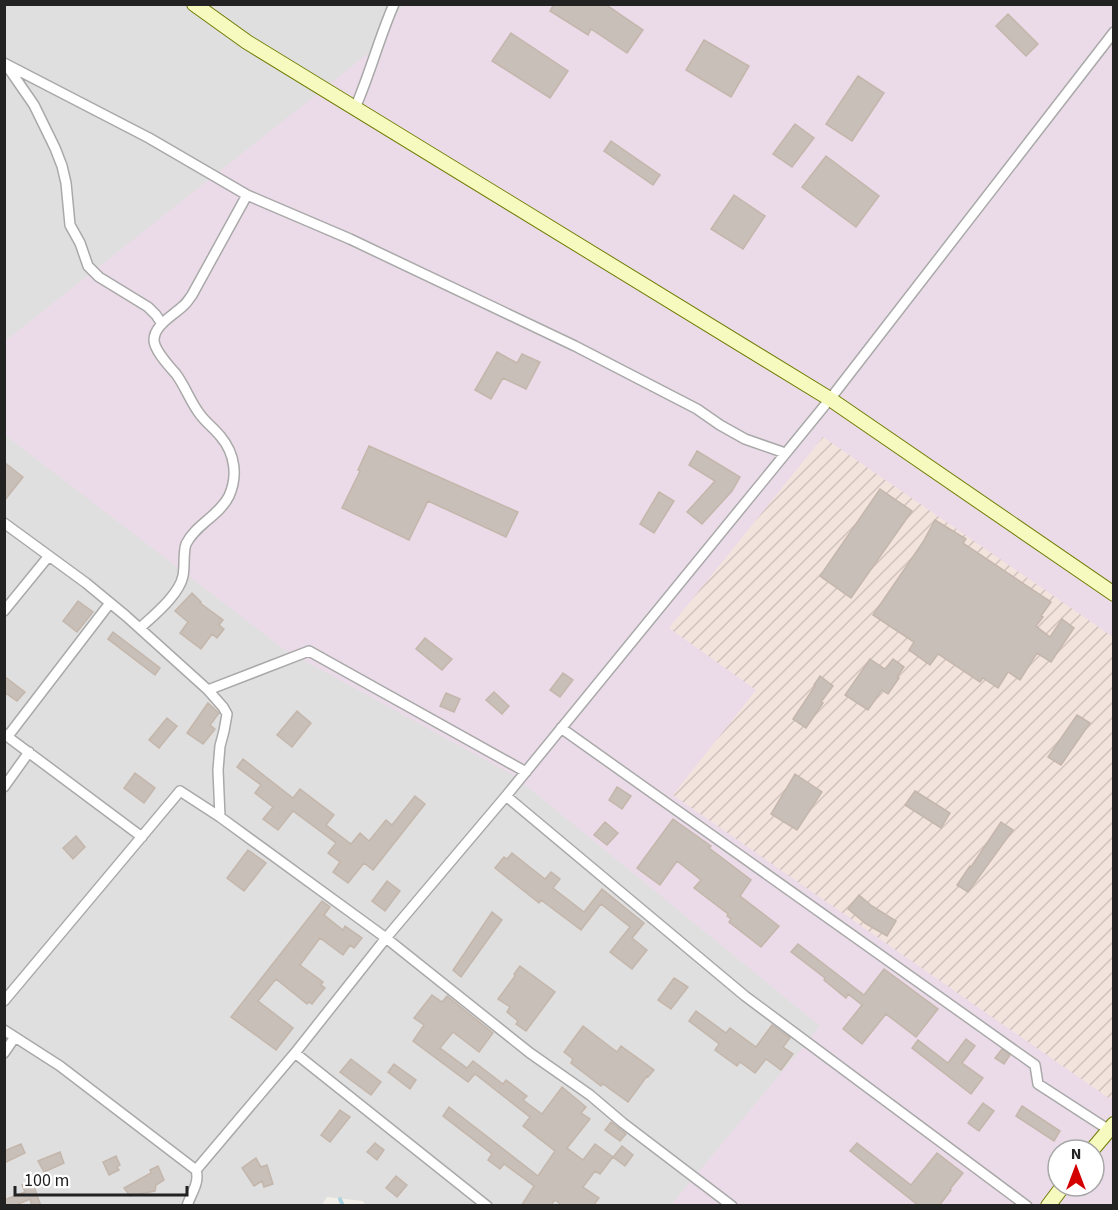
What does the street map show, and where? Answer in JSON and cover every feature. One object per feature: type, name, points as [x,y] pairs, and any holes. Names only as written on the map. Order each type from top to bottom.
[{"type":"street","points":[[194,4],[247,42],[830,399],[1113,594]]},
{"type":"street","points":[[355,108],[394,4]]},
{"type":"street","points":[[196,1170],[295,1053],[386,938],[526,772],[830,399],[1113,32]]},
{"type":"street","points":[[5,64],[149,138],[247,195],[350,239],[575,346],[697,409],[720,425],[745,438],[785,453]]},
{"type":"street","points":[[5,64],[34,105],[55,148],[66,183],[70,225],[80,243],[88,266],[99,277],[148,307],[162,324]]},
{"type":"street","points":[[140,628],[167,601],[183,579],[186,544],[228,497],[235,473],[229,449],[220,435],[198,412],[180,380],[155,347],[154,340],[162,324],[185,305],[192,296],[247,195]]},
{"type":"street","points":[[4,523],[140,628],[208,690],[223,707],[227,714],[220,746],[218,770],[220,817]]},
{"type":"street","points":[[4,611],[48,557]]},
{"type":"street","points":[[110,603],[6,735],[141,837]]},
{"type":"street","points":[[208,690],[309,651],[526,772]]},
{"type":"street","points":[[561,728],[1035,1065],[1038,1084],[1111,1127]]},
{"type":"street","points":[[4,787],[29,752]]},
{"type":"street","points":[[4,1001],[180,791],[220,817],[386,938],[530,1053],[590,1095],[623,1124],[732,1206]]},
{"type":"street","points":[[506,796],[745,996],[1027,1206]]},
{"type":"street","points":[[4,1030],[60,1066],[196,1170],[197,1184],[187,1206]]},
{"type":"street","points":[[4,1053],[15,1037]]},
{"type":"street","points":[[295,1053],[487,1206]]},
{"type":"shaded area","points":[[5,5],[1113,5],[1113,1205],[366,1206],[363,1201],[327,1197],[321,1206],[5,1206]]},
{"type":"shaded area","points":[[403,5],[1113,5],[1113,1205],[671,1205],[820,1026],[513,775],[285,650],[5,435],[4,342],[370,52]]},
{"type":"shaded area","points":[[823,437],[1113,637],[1114,1094],[1110,1099],[673,795],[756,690],[669,628]]},
{"type":"building","points":[[554,4],[605,4],[643,30],[627,53],[591,29],[588,35],[550,11]]},
{"type":"building","points":[[1008,14],[1038,44],[1026,56],[996,26]]},
{"type":"building","points":[[511,33],[568,71],[550,98],[492,61]]},
{"type":"building","points":[[704,40],[749,66],[731,97],[686,70]]},
{"type":"building","points":[[858,76],[884,93],[852,141],[826,124]]},
{"type":"building","points":[[795,124],[814,138],[792,167],[773,154]]},
{"type":"building","points":[[611,141],[660,175],[653,185],[604,151]]},
{"type":"building","points":[[826,156],[879,196],[856,227],[802,187]]},
{"type":"building","points":[[734,195],[765,216],[743,249],[711,229]]},
{"type":"building","points":[[497,352],[517,363],[522,354],[540,362],[526,389],[503,378],[491,399],[475,390]]},
{"type":"building","points":[[369,446],[518,512],[506,537],[428,501],[409,540],[342,508]]},
{"type":"building","points":[[697,451],[740,477],[732,491],[702,524],[687,512],[715,481],[689,465]]},
{"type":"building","points":[[4,462],[23,477],[4,501]]},
{"type":"building","points":[[880,489],[912,511],[851,598],[820,576]]},
{"type":"building","points":[[659,492],[674,501],[654,533],[640,524]]},
{"type":"building","points":[[935,520],[966,539],[963,543],[1051,602],[1036,626],[1050,637],[1062,619],[1074,628],[1051,662],[1037,653],[1020,680],[1008,672],[998,688],[983,678],[980,682],[938,654],[930,665],[909,650],[914,642],[873,615],[923,542]]},
{"type":"building","points":[[192,593],[200,603],[223,620],[219,625],[224,629],[217,638],[212,634],[201,649],[180,633],[188,622],[175,611]]},
{"type":"building","points":[[78,601],[93,612],[77,632],[63,621]]},
{"type":"building","points":[[113,632],[160,668],[155,675],[108,639]]},
{"type":"building","points":[[425,638],[452,659],[442,670],[416,649]]},
{"type":"building","points":[[870,659],[885,669],[893,659],[904,667],[888,694],[882,690],[868,710],[845,695]]},
{"type":"building","points":[[563,673],[573,680],[560,697],[550,690]]},
{"type":"building","points":[[4,676],[25,692],[17,701],[4,692]]},
{"type":"building","points":[[820,676],[833,686],[806,728],[793,719]]},
{"type":"building","points":[[494,692],[509,706],[502,714],[486,700]]},
{"type":"building","points":[[446,693],[460,699],[454,712],[440,706]]},
{"type":"building","points":[[208,703],[219,713],[210,725],[215,729],[203,744],[187,733]]},
{"type":"building","points":[[297,711],[311,723],[292,747],[277,735]]},
{"type":"building","points":[[1077,715],[1090,723],[1061,765],[1048,757]]},
{"type":"building","points":[[167,718],[177,726],[159,748],[149,740]]},
{"type":"building","points":[[243,759],[293,798],[300,789],[334,815],[326,825],[351,844],[360,833],[369,841],[386,820],[392,825],[415,796],[425,804],[373,870],[364,863],[348,883],[333,872],[340,862],[328,853],[336,843],[293,811],[278,830],[263,819],[273,807],[255,793],[261,785],[237,767]]},
{"type":"building","points":[[135,773],[155,788],[144,803],[124,788]]},
{"type":"building","points":[[795,774],[822,792],[797,830],[771,814]]},
{"type":"building","points":[[617,787],[631,796],[622,809],[609,800]]},
{"type":"building","points":[[915,791],[950,813],[941,828],[905,805]]},
{"type":"building","points":[[673,819],[711,846],[709,848],[751,880],[740,896],[779,926],[761,947],[729,922],[731,919],[727,916],[728,914],[694,888],[701,880],[677,861],[660,885],[637,868]]},
{"type":"building","points":[[605,822],[618,833],[607,845],[594,835]]},
{"type":"building","points":[[1001,822],[1013,830],[968,892],[957,885]]},
{"type":"building","points":[[76,836],[85,847],[73,859],[63,848]]},
{"type":"building","points":[[248,850],[266,863],[244,891],[227,878]]},
{"type":"building","points":[[512,853],[545,879],[551,872],[560,879],[553,888],[584,912],[602,889],[644,923],[632,938],[647,950],[632,969],[610,952],[630,927],[601,904],[581,930],[541,900],[539,903],[495,868],[504,857],[507,859]]},
{"type":"building","points":[[387,881],[400,891],[385,911],[372,901]]},
{"type":"building","points":[[859,895],[896,921],[887,936],[866,924],[848,909]]},
{"type":"building","points":[[322,901],[330,907],[324,915],[343,930],[345,926],[362,938],[354,948],[350,945],[343,955],[320,938],[300,965],[323,982],[321,985],[325,988],[312,1004],[309,1002],[307,1004],[276,979],[258,1001],[293,1028],[276,1050],[231,1017]]},
{"type":"building","points":[[492,912],[502,920],[461,977],[453,970]]},
{"type":"building","points":[[798,944],[864,995],[884,969],[938,1009],[916,1037],[886,1014],[862,1044],[843,1029],[862,1005],[848,994],[846,998],[824,980],[825,978],[791,952]]},
{"type":"building","points":[[520,966],[555,992],[526,1031],[516,1024],[518,1021],[507,1012],[510,1007],[498,999]]},
{"type":"building","points":[[674,978],[688,987],[671,1009],[658,1000]]},
{"type":"building","points":[[432,995],[442,1002],[447,996],[493,1033],[479,1052],[453,1032],[440,1048],[467,1068],[473,1061],[503,1084],[506,1080],[527,1096],[523,1100],[542,1114],[562,1087],[586,1107],[581,1113],[590,1119],[567,1148],[583,1160],[595,1144],[613,1157],[600,1174],[595,1171],[583,1187],[599,1198],[593,1206],[563,1206],[555,1200],[550,1206],[521,1206],[534,1186],[504,1164],[500,1169],[488,1160],[492,1154],[443,1116],[449,1107],[538,1176],[555,1151],[523,1126],[530,1117],[475,1074],[468,1082],[413,1041],[424,1025],[414,1018]]},
{"type":"building","points":[[696,1011],[726,1033],[730,1028],[756,1047],[772,1025],[790,1038],[783,1047],[793,1054],[781,1070],[766,1059],[755,1073],[740,1062],[737,1066],[715,1050],[718,1043],[689,1021]]},
{"type":"building","points":[[583,1026],[617,1052],[621,1046],[654,1070],[628,1102],[603,1084],[601,1086],[571,1063],[573,1059],[564,1052]]},
{"type":"building","points":[[966,1039],[975,1046],[962,1063],[983,1078],[971,1094],[912,1048],[918,1040],[948,1063]]},
{"type":"building","points":[[1002,1049],[1010,1055],[1004,1064],[995,1058]]},
{"type":"building","points":[[351,1059],[381,1082],[371,1095],[340,1072]]},
{"type":"building","points":[[394,1064],[416,1080],[410,1089],[388,1072]]},
{"type":"building","points":[[983,1103],[994,1111],[979,1131],[968,1123]]},
{"type":"building","points":[[1022,1106],[1060,1131],[1056,1138],[1049,1138],[1016,1116]]},
{"type":"building","points":[[340,1110],[350,1117],[330,1142],[321,1135]]},
{"type":"building","points":[[611,1122],[626,1134],[620,1141],[605,1130]]},
{"type":"building","points":[[375,1143],[384,1150],[377,1160],[367,1152]]},
{"type":"building","points":[[857,1143],[911,1185],[937,1153],[963,1173],[939,1206],[919,1206],[850,1151]]},
{"type":"building","points":[[21,1144],[25,1153],[4,1163],[4,1151]]},
{"type":"building","points":[[622,1146],[633,1155],[625,1166],[613,1157]]},
{"type":"building","points":[[60,1152],[64,1163],[44,1172],[38,1161]]},
{"type":"building","points":[[116,1156],[120,1165],[117,1167],[119,1170],[109,1175],[103,1162]]},
{"type":"building","points":[[256,1158],[261,1167],[267,1165],[273,1184],[264,1187],[262,1181],[254,1186],[242,1168]]},
{"type":"building","points":[[158,1166],[164,1180],[156,1185],[155,1191],[130,1196],[124,1188],[151,1173],[150,1170]]},
{"type":"building","points":[[396,1176],[407,1185],[397,1197],[386,1188]]},
{"type":"building","points":[[32,1181],[41,1206],[32,1206],[30,1199],[14,1206],[4,1206],[4,1200],[25,1192],[22,1185]]},
{"type":"waterway","points":[[340,1199],[343,1206]]}]
